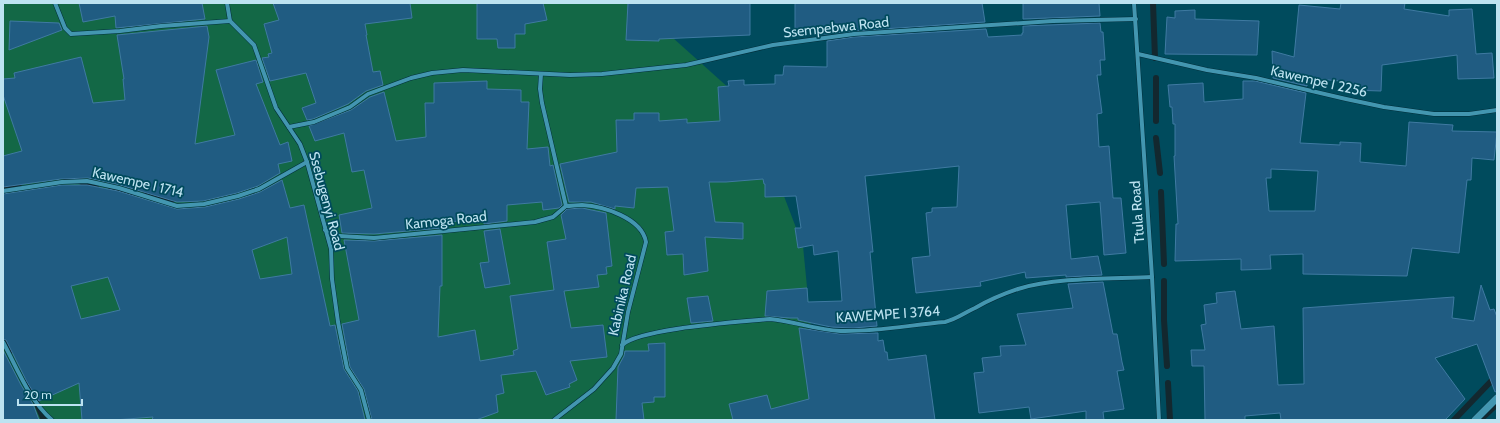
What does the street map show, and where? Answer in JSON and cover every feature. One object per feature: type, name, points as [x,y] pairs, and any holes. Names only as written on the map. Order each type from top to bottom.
[{"type":"street","points":[[55,3],[65,28],[71,34],[230,21],[227,3]]},
{"type":"street","name":"Ttula Road","points":[[1134,3],[1152,277],[1159,420]]},
{"type":"street","name":"Ssempebwa Road","points":[[289,127],[314,122],[350,107],[368,94],[411,78],[432,73],[463,70],[570,75],[602,74],[686,65],[773,45],[854,34],[1053,21],[1136,20]]},
{"type":"street","name":"Ssebugenyi Road","points":[[230,21],[254,45],[276,108],[300,144],[307,162],[331,249],[332,279],[338,322],[347,368],[361,390],[369,420]]},
{"type":"street","name":"Kawempe I 2256","points":[[1138,54],[1208,70],[1256,78],[1384,107],[1434,114],[1469,114],[1497,110]]},
{"type":"street","points":[[541,74],[540,89],[542,103],[566,206]]},
{"type":"street","name":"Kawempe I 1714","points":[[3,191],[62,182],[87,181],[119,188],[177,206],[204,204],[238,196],[258,189],[307,162]]},
{"type":"street","name":"Kabinika Road","points":[[554,420],[594,389],[613,368],[621,354],[628,312],[646,242],[645,234],[627,217],[599,208],[582,205],[566,206]]},
{"type":"street","name":"Kamoga Road","points":[[325,230],[340,236],[374,238],[520,224],[553,217],[566,206]]},
{"type":"street","name":"KAWEMPE I 3764","points":[[622,345],[642,336],[683,328],[770,319],[784,320],[820,329],[839,331],[856,331],[945,322],[956,319],[988,302],[1018,289],[1047,283],[1152,277]]},
{"type":"street","points":[[3,342],[33,397],[46,415],[52,420]]},
{"type":"street","points":[[1475,420],[1497,398]]},
{"type":"green space","points":[[3,3],[634,3],[750,107],[803,246],[820,420],[3,420]]},
{"type":"building","points":[[79,3],[202,3],[205,19],[116,28],[115,16],[83,22]]},
{"type":"building","points":[[273,3],[410,3],[412,18],[365,24],[373,72],[380,71],[383,85],[366,91],[348,104],[313,119],[307,120],[302,108],[316,103],[306,73],[270,81],[262,58],[269,57],[268,54],[272,53],[264,24],[279,20]]},
{"type":"building","points":[[477,3],[543,3],[547,20],[525,24],[525,34],[515,34],[515,48],[498,48],[497,39],[477,39]]},
{"type":"building","points":[[628,3],[750,3],[750,35],[659,39],[659,41],[626,40]]},
{"type":"building","points":[[795,3],[982,3],[985,22],[827,34],[795,34]]},
{"type":"building","points":[[1023,3],[1099,3],[1100,16],[1023,19]]},
{"type":"building","points":[[1341,3],[1405,3],[1404,9],[1449,16],[1449,10],[1472,9],[1476,54],[1492,53],[1494,78],[1458,79],[1457,55],[1382,65],[1381,91],[1350,90],[1351,82],[1307,78],[1307,86],[1273,78],[1272,51],[1294,57],[1299,5],[1340,9]]},
{"type":"building","points":[[1195,10],[1195,19],[1259,21],[1257,55],[1165,54],[1167,17],[1175,18],[1175,11]]},
{"type":"building","points":[[10,21],[59,23],[62,30],[9,50]]},
{"type":"building","points":[[1100,23],[1101,32],[1103,32],[1105,60],[1100,60],[1101,75],[1097,75],[1102,113],[1097,114],[1099,147],[1109,146],[1113,198],[1121,198],[1126,253],[1104,255],[1100,202],[1066,205],[1071,259],[1098,256],[1102,275],[1066,277],[1066,275],[1026,278],[1025,272],[980,282],[981,286],[916,293],[912,258],[930,256],[926,213],[932,212],[932,208],[957,207],[959,166],[865,176],[873,252],[870,252],[877,326],[853,328],[831,327],[798,320],[798,318],[765,316],[767,291],[807,288],[808,302],[842,301],[838,251],[814,255],[813,245],[798,248],[795,228],[801,228],[796,196],[765,197],[765,184],[763,179],[709,182],[715,222],[743,223],[743,239],[705,237],[708,271],[684,275],[683,254],[667,255],[665,232],[674,231],[668,187],[636,188],[634,208],[615,206],[615,209],[591,202],[569,202],[560,164],[617,152],[616,120],[634,120],[634,113],[659,113],[659,121],[687,119],[687,123],[720,121],[718,87],[729,86],[728,81],[744,80],[744,85],[775,84],[775,75],[783,75],[784,66],[827,67],[827,41],[854,37],[986,29],[988,37],[1022,35],[1023,26]]},
{"type":"building","points":[[207,26],[209,37],[195,144],[235,135],[216,70],[256,60],[263,82],[256,84],[280,145],[288,142],[292,161],[278,164],[280,173],[258,186],[237,193],[203,201],[177,202],[120,185],[88,178],[61,179],[3,187],[3,156],[22,151],[3,95],[3,79],[15,78],[14,73],[81,57],[93,103],[125,100],[124,79],[117,35]]},
{"type":"building","points":[[487,81],[487,89],[521,90],[521,102],[529,102],[527,149],[548,147],[550,166],[553,165],[562,205],[559,208],[543,210],[542,202],[507,205],[507,221],[484,224],[484,220],[442,222],[442,228],[374,234],[342,233],[339,215],[372,208],[364,170],[352,172],[344,133],[315,141],[309,126],[351,110],[370,97],[384,92],[396,141],[426,137],[425,103],[434,103],[434,83]]},
{"type":"building","points":[[1243,81],[1255,81],[1306,93],[1300,143],[1340,145],[1340,142],[1361,143],[1360,162],[1406,166],[1409,122],[1453,125],[1452,131],[1497,132],[1494,160],[1472,158],[1471,180],[1467,180],[1459,253],[1412,248],[1407,276],[1303,274],[1303,254],[1270,255],[1271,269],[1241,270],[1241,259],[1175,261],[1176,224],[1178,224],[1174,156],[1175,124],[1173,124],[1168,85],[1203,83],[1204,102],[1243,99]],"holes":[[[1271,169],[1318,171],[1315,211],[1269,211],[1266,178],[1271,178]]]},
{"type":"building","points":[[282,180],[290,208],[304,205],[330,326],[335,325],[344,369],[358,391],[365,420],[152,420],[153,417],[114,420],[82,420],[79,383],[39,401],[27,382],[6,340],[3,339],[3,194],[62,185],[87,185],[118,191],[177,209],[205,207],[239,199],[260,192]],"holes":[[[287,237],[292,274],[260,279],[252,250]],[[108,277],[120,310],[81,319],[71,286]]]},
{"type":"building","points":[[582,208],[606,213],[612,266],[606,267],[607,274],[597,275],[599,287],[564,291],[571,328],[603,325],[607,357],[570,361],[577,380],[569,384],[570,387],[546,395],[536,371],[501,375],[504,393],[496,395],[498,412],[476,420],[372,420],[364,389],[350,367],[342,324],[359,320],[344,240],[374,241],[442,235],[442,286],[440,286],[438,337],[475,330],[480,361],[514,355],[513,351],[518,349],[510,296],[554,290],[547,242],[566,239],[561,215],[567,209]]},
{"type":"building","points":[[500,229],[510,284],[485,288],[480,263],[489,262],[484,231]]},
{"type":"building","points":[[1103,282],[1113,334],[1117,334],[1124,370],[1117,371],[1124,409],[1103,412],[1104,420],[1086,420],[1086,411],[1031,419],[1029,407],[979,413],[974,373],[984,372],[982,358],[1001,356],[1000,346],[1026,345],[1017,314],[1073,308],[1068,284]]},
{"type":"building","points":[[1481,285],[1490,310],[1494,309],[1497,317],[1497,391],[1495,392],[1477,344],[1435,358],[1465,399],[1445,420],[1281,420],[1280,413],[1245,416],[1245,420],[1205,420],[1204,366],[1192,366],[1191,350],[1205,350],[1201,325],[1206,324],[1204,305],[1217,303],[1216,293],[1235,291],[1241,329],[1274,326],[1278,385],[1304,384],[1303,308],[1454,297],[1452,318],[1474,321]]},
{"type":"building","points":[[708,296],[713,321],[691,323],[687,298]]},
{"type":"building","points":[[799,328],[840,334],[878,333],[878,341],[883,340],[888,360],[926,355],[935,420],[733,420],[729,404],[767,395],[771,409],[809,399]]},
{"type":"building","points":[[665,343],[665,397],[654,397],[654,402],[642,403],[644,420],[616,420],[618,367],[625,351],[649,351],[648,344]]},
{"type":"building","points":[[3,350],[21,385],[33,404],[39,420],[3,420]]},
{"type":"waterway","points":[[1153,3],[1155,58]]},
{"type":"waterway","points":[[1156,78],[1156,121]]},
{"type":"waterway","points":[[1156,138],[1160,173]]},
{"type":"waterway","points":[[66,178],[70,177],[96,188]]},
{"type":"waterway","points":[[3,188],[19,184]]},
{"type":"waterway","points":[[111,190],[132,193]]},
{"type":"waterway","points":[[1161,192],[1164,264]]},
{"type":"waterway","points":[[145,195],[172,200]]},
{"type":"waterway","points":[[1164,281],[1164,320],[1167,366]]},
{"type":"waterway","points":[[3,337],[12,350]]},
{"type":"waterway","points":[[1454,420],[1497,375]]},
{"type":"waterway","points":[[27,381],[44,420]]},
{"type":"waterway","points":[[1168,383],[1170,420]]},
{"type":"waterway","points":[[1480,420],[1497,404]]}]
